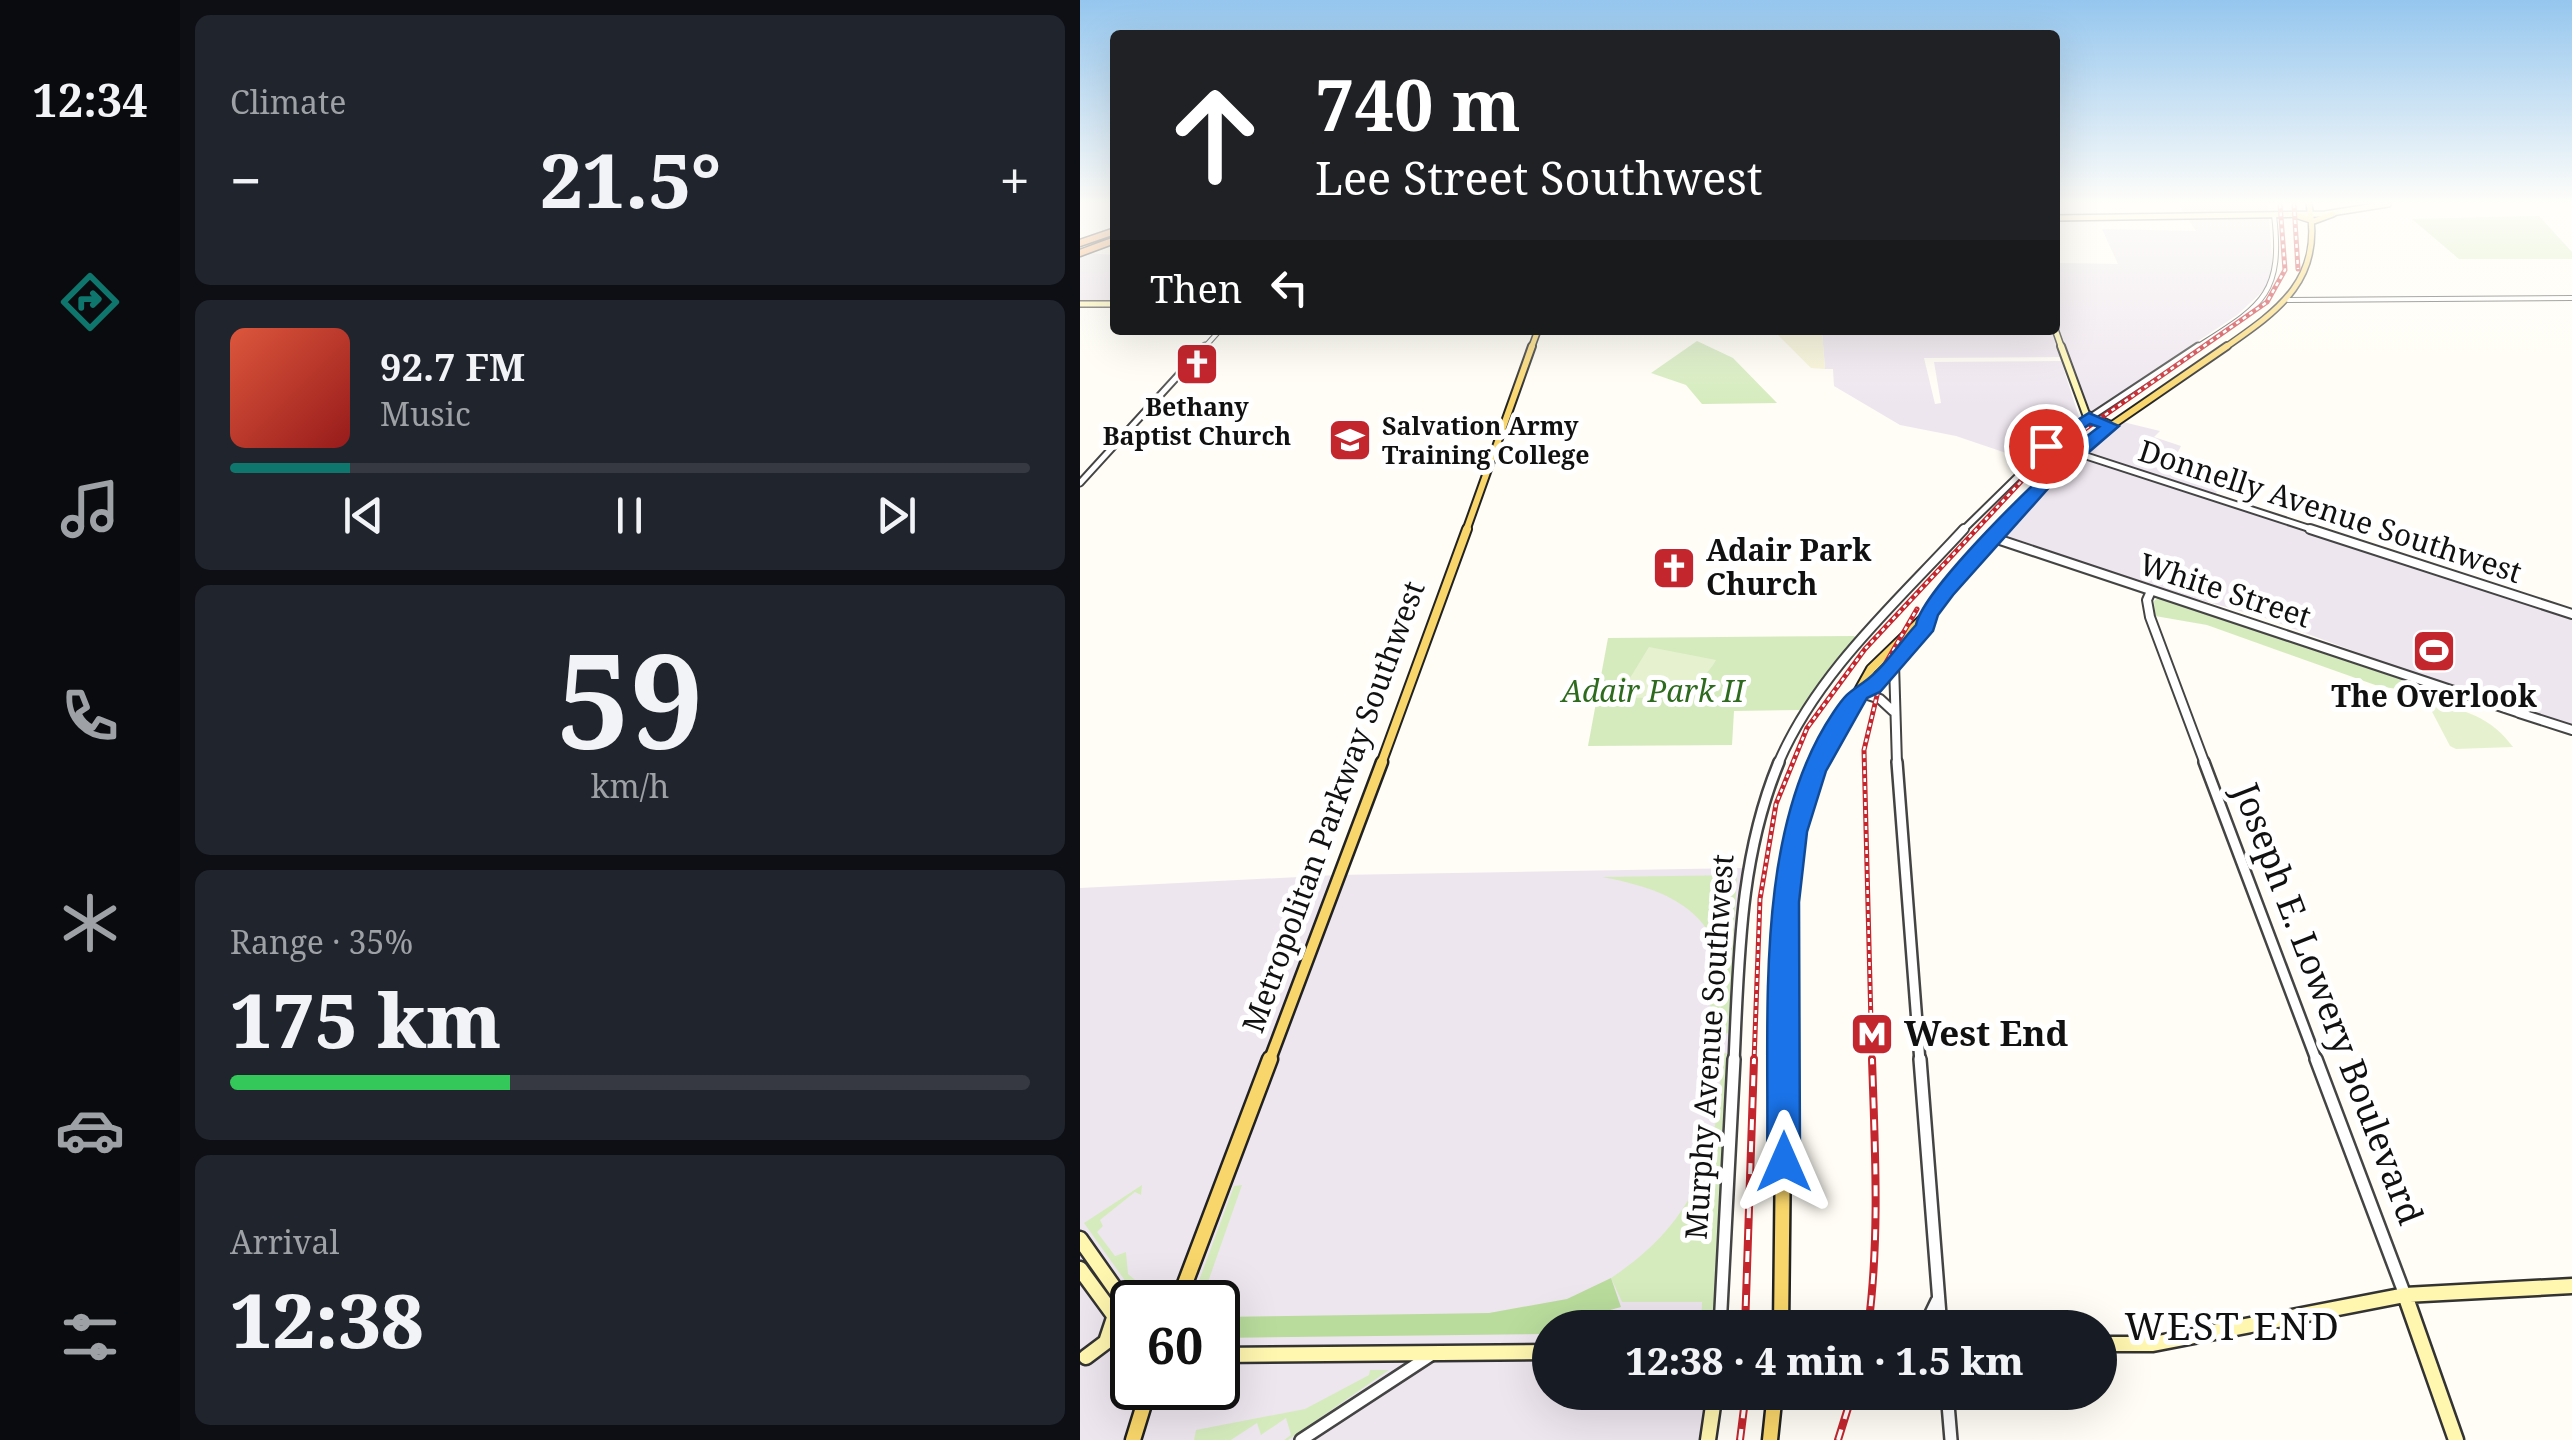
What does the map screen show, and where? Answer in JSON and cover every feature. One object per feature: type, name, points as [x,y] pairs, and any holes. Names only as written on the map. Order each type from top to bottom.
[{"type":"main road","points":[[1781,1310],[1786,902],[1795,832],[1818,760],[1863,680],[1896,642],[1928,614],[2045,481],[2074,452],[2266,319],[2288,300],[2305,271]]},
{"type":"main road","points":[[1080,304],[1110,304]]},
{"type":"main road","name":"Metropolitan Parkway Southwest","points":[[1185,1280],[1410,686],[1536,335]]},
{"type":"main road","points":[[2057,335],[2089,418],[2111,426]]},
{"type":"main road","points":[[1859,692],[1872,687],[1894,663],[1929,622],[1928,614]]},
{"type":"main road","points":[[1080,1239],[1110,1282]]},
{"type":"main road","points":[[1080,1268],[1110,1312]]},
{"type":"main road","points":[[2117,1344],[2153,1344],[2405,1294],[2572,1286]]},
{"type":"main road","name":"Joseph E. Lowery Boulevard","points":[[2405,1294],[2456,1440]]},
{"type":"main road","points":[[1086,1358],[1106,1342],[1110,1330]]},
{"type":"main road","points":[[1240,1355],[1532,1352]]},
{"type":"main road","points":[[1132,1440],[1141,1410]]},
{"type":"main road","points":[[1708,1440],[1712,1410]]},
{"type":"main road","points":[[1770,1440],[1773,1410]]},
{"type":"street","name":"Murphy Avenue Southwest","points":[[1721,1310],[1742,903],[1753,836],[1784,744],[1825,680],[2022,468],[2046,446],[2228,326],[2267,293],[2277,271]]},
{"type":"street","points":[[2288,300],[2572,298]]},
{"type":"street","points":[[1080,484],[1215,335]]},
{"type":"street","name":"Donnelly Avenue Southwest","points":[[2074,452],[2572,614]]},
{"type":"street","name":"White Street","points":[[1994,538],[2572,730]]},
{"type":"street","points":[[2120,580],[2147,604],[2151,591]]},
{"type":"street","name":"Joseph E. Lowery Boulevard","points":[[2147,604],[2405,1294]]},
{"type":"street","points":[[1894,663],[1893,711],[1940,1310]]},
{"type":"street","points":[[1859,692],[1880,700],[1893,711]]},
{"type":"street","points":[[1933,1310],[1939,1297]]},
{"type":"street","points":[[1301,1440],[1436,1352]]},
{"type":"street","points":[[1949,1410],[1952,1440]]},
{"type":"shaded area","points":[[1080,271],[1110,271],[1110,304],[1080,305]]},
{"type":"shaded area","points":[[2060,271],[2273,271],[2264,290],[2237,315],[2091,413],[2069,357],[1924,358],[1935,404],[1941,403],[1934,362],[2061,361],[2079,417],[2017,462],[2015,456],[1956,436],[1900,425],[1834,386],[1833,369],[1825,369],[1822,335],[2060,335]]},
{"type":"shaded area","points":[[1778,335],[1822,335],[1825,369],[1811,368]]},
{"type":"shaded area","points":[[2123,422],[2160,431],[2154,437],[2181,446],[2175,458],[2229,474],[2211,500],[2572,617],[2572,726],[2443,684],[2262,617],[2149,586],[2004,537],[2083,451]]},
{"type":"shaded area","points":[[1743,868],[1726,1310],[1532,1310],[1532,1410],[1713,1410],[1708,1440],[1080,1440],[1080,888],[1337,875]]},
{"type":"green space","points":[[1697,341],[1733,358],[1777,403],[1702,404],[1686,385],[1651,373]]},
{"type":"green space","points":[[2158,598],[2270,630],[2403,678],[2397,689],[2378,686],[2207,625],[2155,616],[2154,601]]},
{"type":"green space","name":"Adair Park II","points":[[1854,636],[1859,640],[1804,710],[1734,711],[1732,745],[1588,746],[1608,638]]},
{"type":"green space","points":[[1649,647],[1716,660],[1698,681],[1674,693],[1647,698],[1619,696]]},
{"type":"green space","points":[[2429,706],[2453,708],[2476,716],[2513,747],[2456,749],[2450,746]]},
{"type":"green space","points":[[1737,875],[1728,1033],[1714,1036],[1720,1031],[1709,1002],[1726,983],[1712,937],[1700,920],[1667,896],[1602,877]]},
{"type":"green space","points":[[1718,1053],[1727,1053],[1714,1310],[1702,1310],[1702,1302],[1622,1302],[1611,1278],[1639,1258],[1680,1213],[1706,1162],[1718,1103],[1721,1069],[1719,1061],[1713,1058],[1718,1058]]},
{"type":"green space","points":[[1142,1185],[1141,1195],[1135,1192],[1100,1220],[1103,1226],[1097,1232],[1115,1256],[1126,1252],[1128,1274],[1135,1280],[1124,1280],[1084,1223]]},
{"type":"green space","points":[[1242,1185],[1209,1280],[1199,1280],[1234,1186]]},
{"type":"green space","points":[[1611,1278],[1621,1307],[1532,1310],[1532,1334],[1240,1338],[1240,1317],[1489,1313],[1567,1299]]},
{"type":"green space","points":[[1370,1370],[1389,1370],[1288,1440],[1284,1440],[1291,1435],[1286,1418],[1261,1435],[1257,1423],[1231,1440],[1194,1440],[1196,1430],[1305,1409],[1369,1375]]},
{"type":"railway","points":[[1754,1062],[1760,899],[1776,804],[1807,728],[1865,649],[2042,459],[2267,302],[2284,271]]},
{"type":"railway","points":[[1872,1062],[1864,750],[1884,666],[1917,609]]},
{"type":"railway","points":[[1746,1310],[1754,1059]]},
{"type":"railway","points":[[1870,1310],[1875,1227],[1872,1059]]},
{"type":"railway","points":[[1740,1440],[1744,1410]]},
{"type":"railway","points":[[1838,1440],[1847,1410]]},
{"type":"place","name":"Bethany Baptist Church","points":[[1197,364]]},
{"type":"place","name":"Salvation Army Training College","points":[[1350,440]]},
{"type":"place","name":"Adair Park Church","points":[[1674,568]]},
{"type":"place","name":"The Overlook","points":[[2434,651]]},
{"type":"place","name":"West End","points":[[1872,1034]]},
{"type":"district","name":"WEST END","points":[[2233,1327]]},
{"type":"route","points":[[1784,1162],[1786,902],[1795,832],[1818,760],[1859,692],[1872,687],[1926,626],[1928,614],[1946,591],[2047,479],[2074,452],[2111,426],[2089,418],[2046,446]]}]
